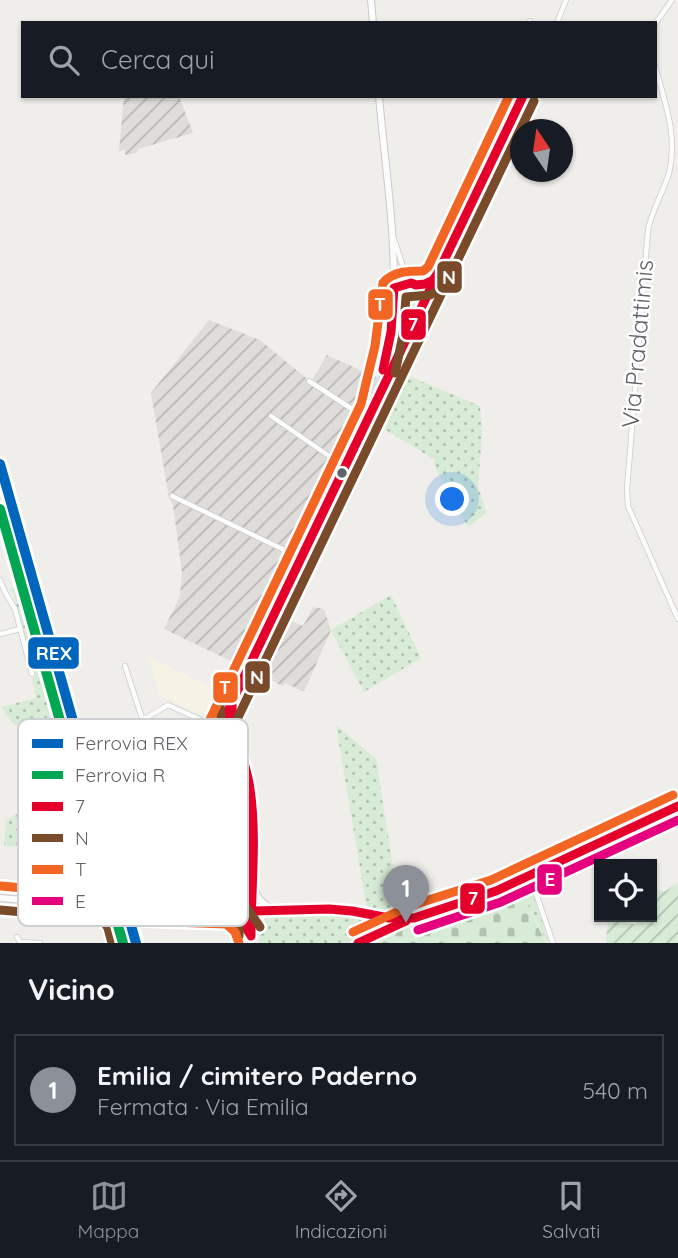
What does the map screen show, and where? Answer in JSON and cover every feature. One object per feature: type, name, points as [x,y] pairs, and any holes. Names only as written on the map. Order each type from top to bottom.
[{"type":"main road","points":[[371,0],[373,21]]},
{"type":"main road","points":[[230,719],[232,701],[373,408],[391,332],[394,288],[393,236],[379,98]]},
{"type":"main road","points":[[248,781],[252,823],[251,943]]},
{"type":"main road","points":[[389,918],[402,922],[484,896],[678,806]]},
{"type":"main road","points":[[251,881],[260,900],[273,910]]},
{"type":"main road","points":[[0,898],[18,899]]},
{"type":"main road","points":[[251,911],[336,909],[389,918],[414,918]]},
{"type":"main road","points":[[250,934],[261,918],[273,910]]},
{"type":"main road","points":[[119,926],[125,943]]},
{"type":"street","points":[[558,21],[566,0]]},
{"type":"street","points":[[657,21],[672,0]]},
{"type":"street","name":"Via Pradattimis","points":[[657,73],[673,132],[673,158],[648,230],[627,489],[628,506],[678,619]]},
{"type":"street","points":[[373,408],[522,98]]},
{"type":"street","points":[[393,236],[406,276],[411,283]]},
{"type":"street","points":[[394,288],[411,283],[425,285],[438,274]]},
{"type":"street","points":[[394,288],[415,298],[428,297]]},
{"type":"street","points":[[309,381],[369,420]]},
{"type":"street","points":[[271,416],[345,467]]},
{"type":"street","points":[[172,496],[301,558]]},
{"type":"street","points":[[0,580],[15,609],[33,674]]},
{"type":"street","points":[[0,634],[20,629]]},
{"type":"street","points":[[125,666],[142,718],[168,705],[198,719]]},
{"type":"street","points":[[530,876],[553,943]]},
{"type":"street","points":[[358,943],[402,922]]},
{"type":"street","points":[[244,926],[250,934]]},
{"type":"street","points":[[17,937],[20,942],[40,943]]},
{"type":"shaded area","points":[[124,98],[180,98],[193,133],[138,149],[136,153],[125,155],[125,150],[119,151]]},
{"type":"shaded area","points":[[209,320],[260,340],[311,382],[327,355],[378,378],[367,415],[271,612],[303,626],[313,607],[324,609],[331,630],[304,692],[285,683],[283,686],[164,629],[180,596],[182,573],[173,505],[169,498],[151,393]]},
{"type":"shaded area","points":[[148,657],[230,696],[218,719],[211,719],[160,695]]},
{"type":"green space","points":[[399,292],[411,299],[424,300],[418,313],[409,306],[405,314],[416,316],[386,380],[394,337]]},
{"type":"green space","points":[[394,370],[480,406],[482,433],[478,486],[486,513],[468,527],[434,465],[435,460],[369,420]]},
{"type":"green space","points":[[15,587],[52,719],[18,719],[18,726],[12,723],[1,707],[36,698],[32,679],[35,674],[13,593],[9,589]]},
{"type":"green space","points":[[391,595],[421,658],[364,692],[331,630]]},
{"type":"green space","points":[[336,725],[376,759],[398,899],[391,913],[367,910]]},
{"type":"green space","points":[[18,812],[18,847],[4,846],[6,821]]},
{"type":"green space","points":[[527,883],[547,942],[519,888],[433,930],[431,921],[437,918],[437,921],[442,920],[442,917],[464,910],[505,889]]},
{"type":"green space","points":[[678,883],[678,943],[606,943],[608,922],[636,925],[637,922],[657,922],[657,888],[664,892]]},
{"type":"green space","points":[[519,888],[546,943],[371,943],[407,925],[415,939]]},
{"type":"green space","points":[[329,912],[378,920],[380,927],[349,943],[259,943],[261,926],[273,917],[293,913]]},
{"type":"railway","points":[[134,926],[139,943]]},
{"type":"rail line","name":"REX","points":[[0,464],[72,719]]},
{"type":"rail line","name":"R","points":[[0,509],[60,719]]},
{"type":"rail line","name":"R","points":[[118,926],[123,943]]},
{"type":"rail line","name":"REX","points":[[131,926],[136,943]]},
{"type":"transit line","name":"T","points":[[210,719],[361,404],[375,346],[383,283],[396,274],[423,271],[428,267],[508,98]]},
{"type":"transit line","name":"7","points":[[224,719],[522,98]]},
{"type":"transit line","name":"N","points":[[237,719],[534,101]]},
{"type":"transit line","name":"7","points":[[383,370],[391,332],[394,288],[411,283],[425,284],[433,280],[440,270]]},
{"type":"transit line","name":"N","points":[[395,373],[403,335],[406,297],[430,295],[441,289],[450,277]]},
{"type":"transit line","name":"N","points":[[220,704],[221,719]]},
{"type":"transit line","name":"7","points":[[232,704],[233,719]]},
{"type":"transit line","name":"7","points":[[248,778],[253,844],[251,936]]},
{"type":"transit line","name":"T","points":[[353,932],[410,906],[491,880],[673,795]]},
{"type":"transit line","name":"7","points":[[251,911],[329,909],[389,918],[414,918],[496,891],[678,806]]},
{"type":"transit line","name":"E","points":[[418,930],[501,902],[678,820]]},
{"type":"transit line","name":"T","points":[[1,886],[18,888]]},
{"type":"transit line","name":"N","points":[[248,909],[260,927]]},
{"type":"transit line","name":"N","points":[[0,910],[18,912]]},
{"type":"transit line","name":"7","points":[[358,943],[406,921]]},
{"type":"transit line","name":"N","points":[[107,926],[112,943]]},
{"type":"transit line","name":"T","points":[[134,926],[137,940]]},
{"type":"transit line","name":"T","points":[[228,926],[235,932],[239,943]]},
{"type":"transit line","name":"N","points":[[239,926],[239,936]]},
{"type":"transit line","name":"7","points":[[244,926],[250,934]]},
{"type":"place","name":"Emilia / cimitero Paderno","points":[[406,923]]}]
